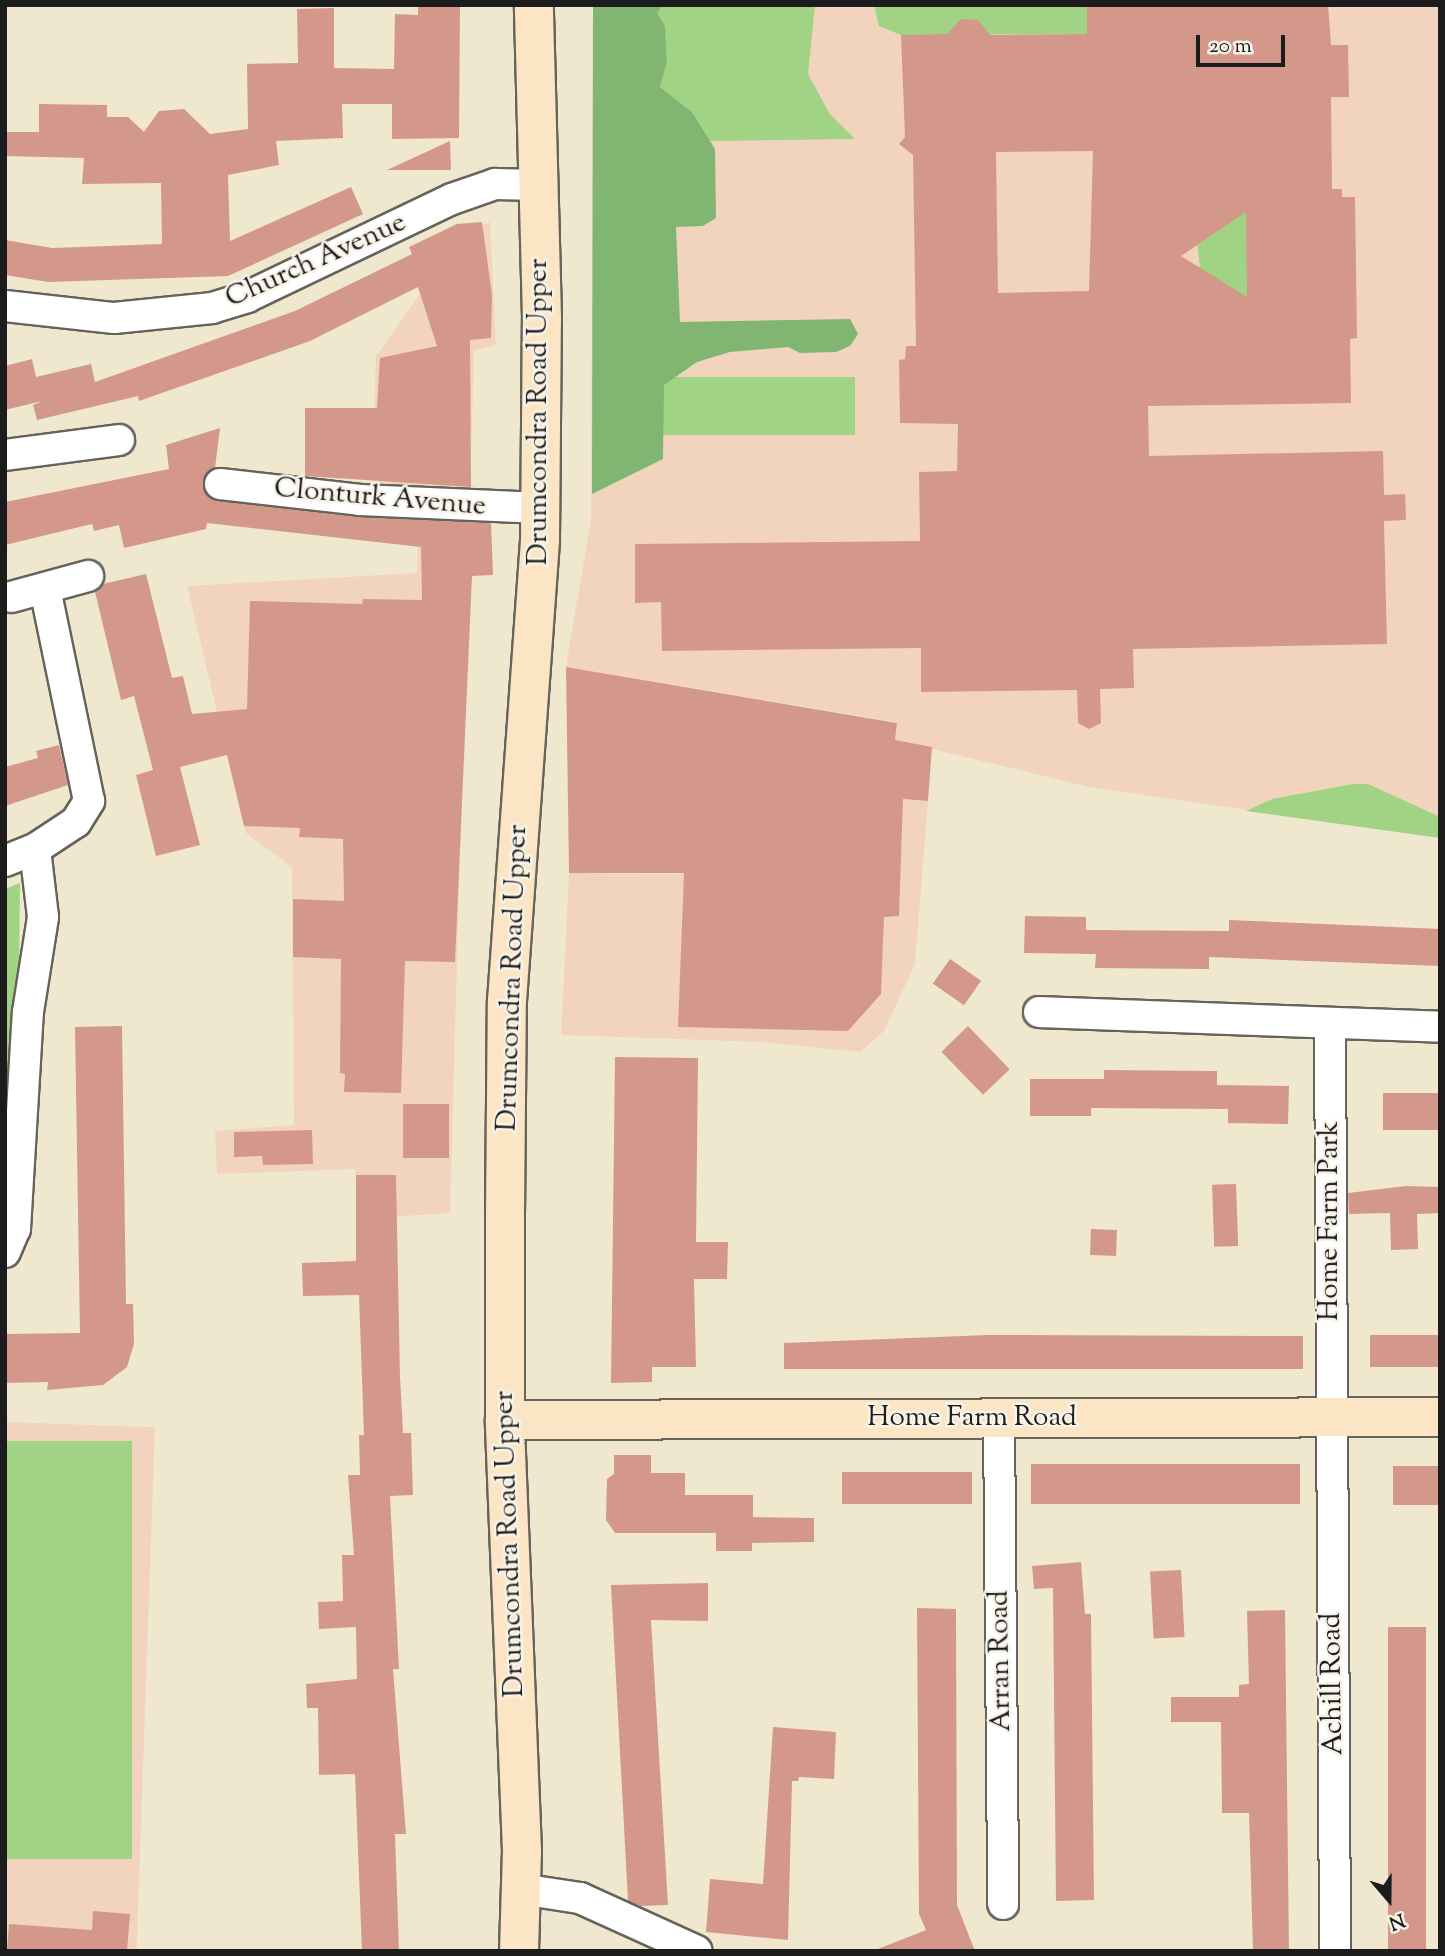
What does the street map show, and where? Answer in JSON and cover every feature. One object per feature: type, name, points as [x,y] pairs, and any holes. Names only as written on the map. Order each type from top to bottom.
[{"type":"main road","name":"Drumcondra Road Upper","points":[[519,1951],[521,1889],[505,1420],[508,1001],[541,508],[539,185],[534,5]]},
{"type":"main road","name":"Home Farm Road","points":[[505,1420],[1440,1417]]},
{"type":"street","name":"Church Avenue","points":[[5,306],[114,318],[212,308],[247,297],[453,199],[495,184],[539,185]]},
{"type":"street","points":[[5,455],[119,440]]},
{"type":"street","name":"Clonturk Avenue","points":[[220,484],[360,500],[541,508]]},
{"type":"street","points":[[11,597],[88,576]]},
{"type":"street","points":[[5,861],[35,849],[76,822],[89,801],[46,589]]},
{"type":"street","points":[[5,1252],[15,1229],[28,1012],[43,917],[35,849]]},
{"type":"street","points":[[1039,1012],[1440,1027]]},
{"type":"street","name":"Home Farm Park","points":[[1330,1024],[1331,1418]]},
{"type":"street","name":"Arran Road","points":[[999,1418],[1003,1904]]},
{"type":"street","name":"Achill Road","points":[[1331,1418],[1335,1951]]},
{"type":"street","points":[[521,1889],[580,1898],[697,1951]]},
{"type":"shaded area","points":[[593,5],[1440,5],[1440,838],[1089,787],[895,740],[896,722],[566,667],[591,519]]},
{"type":"shaded area","points":[[490,222],[496,345],[474,351],[450,1213],[358,1219],[355,1169],[217,1174],[215,1131],[294,1125],[292,867],[246,833],[187,586],[417,573],[420,504],[372,500],[376,356],[426,286],[409,247]]},
{"type":"shaded area","points":[[786,790],[928,801],[915,964],[884,1031],[860,1052],[762,1042],[561,1035],[569,873],[781,874]]},
{"type":"shaded area","points":[[5,1422],[155,1427],[137,1951],[5,1951]]},
{"type":"green space","points":[[593,5],[663,5],[657,13],[665,26],[667,62],[660,87],[692,112],[715,149],[716,218],[703,226],[676,227],[680,322],[850,319],[858,334],[850,346],[836,352],[800,353],[788,347],[730,352],[697,362],[664,385],[663,459],[592,494]]},
{"type":"green space","points":[[663,5],[815,5],[808,74],[829,113],[855,139],[710,141],[692,112],[660,87],[667,62],[665,26],[657,13]]},
{"type":"green space","points":[[874,5],[1087,5],[1087,34],[901,35],[879,26]]},
{"type":"green space","points":[[1246,196],[1248,327],[1208,273],[1200,270],[1197,239]]},
{"type":"green space","points":[[657,377],[855,377],[855,435],[657,435]]},
{"type":"green space","points":[[1353,784],[1368,784],[1440,817],[1440,838],[1246,811],[1272,799]]},
{"type":"green space","points":[[20,883],[19,978],[5,1115],[5,889]]},
{"type":"green space","points":[[5,1441],[132,1441],[132,1859],[5,1859]]},
{"type":"building","points":[[418,5],[460,5],[459,138],[392,139],[392,104],[342,104],[343,138],[276,141],[279,165],[228,175],[230,241],[351,187],[363,214],[228,276],[48,282],[5,275],[5,240],[52,248],[162,244],[161,183],[82,184],[84,158],[5,156],[5,132],[39,132],[39,104],[107,105],[107,117],[128,117],[144,132],[159,111],[184,109],[210,134],[248,129],[247,64],[298,63],[297,9],[334,8],[334,68],[394,69],[395,14],[418,15]]},
{"type":"building","points":[[1087,5],[1328,5],[1331,45],[1348,45],[1349,97],[1331,97],[1332,189],[1342,189],[1342,197],[1355,197],[1357,338],[1350,339],[1351,403],[1148,406],[1149,456],[1383,451],[1384,495],[1405,494],[1406,520],[1384,521],[1387,644],[1133,649],[1134,688],[1100,689],[1101,723],[1089,729],[1078,723],[1077,690],[921,692],[921,648],[662,651],[661,602],[635,603],[635,544],[920,541],[919,472],[957,471],[958,424],[900,423],[899,360],[905,359],[906,346],[916,346],[913,155],[899,144],[905,137],[901,35],[947,34],[961,19],[978,20],[990,35],[1087,34]],"holes":[[[1093,151],[1089,291],[998,293],[996,152]],[[1246,212],[1247,297],[1181,256]]]},
{"type":"building","points":[[450,141],[451,170],[387,170]]},
{"type":"building","points":[[482,222],[492,295],[491,338],[470,340],[471,487],[305,476],[305,408],[377,408],[380,358],[437,346],[418,287],[310,341],[139,401],[138,396],[37,420],[33,405],[42,401],[5,410],[5,366],[32,359],[36,377],[91,364],[95,382],[295,311],[412,254],[409,247],[457,224]]},
{"type":"building","points":[[220,428],[215,468],[203,483],[209,498],[217,501],[358,517],[491,523],[493,575],[472,576],[455,962],[405,961],[401,1093],[344,1092],[345,1074],[340,1073],[341,959],[293,957],[293,899],[344,901],[343,839],[299,837],[300,828],[244,826],[227,755],[180,767],[200,845],[156,856],[136,775],[153,770],[134,696],[121,700],[95,592],[103,584],[146,574],[172,678],[183,676],[192,714],[247,709],[250,601],[362,604],[363,599],[422,600],[421,547],[207,523],[206,529],[124,548],[119,525],[94,531],[92,524],[5,545],[5,502],[169,469],[166,445]]},
{"type":"building","points":[[566,667],[897,723],[895,740],[932,747],[928,801],[903,799],[899,916],[884,917],[881,994],[848,1031],[678,1027],[684,873],[569,873]]},
{"type":"building","points":[[59,745],[68,785],[5,806],[5,767],[38,758],[36,751]]},
{"type":"building","points":[[1025,916],[1086,917],[1086,930],[1229,931],[1229,920],[1440,929],[1440,966],[1209,957],[1209,969],[1095,968],[1096,954],[1024,953]]},
{"type":"building","points":[[950,959],[981,981],[964,1005],[933,984]]},
{"type":"building","points":[[122,1026],[126,1304],[133,1304],[134,1344],[127,1367],[103,1385],[47,1390],[48,1382],[5,1383],[5,1334],[80,1333],[75,1027]]},
{"type":"building","points":[[968,1026],[1010,1069],[983,1095],[941,1052]]},
{"type":"building","points":[[615,1057],[698,1058],[696,1242],[728,1242],[727,1279],[694,1279],[696,1367],[652,1367],[652,1382],[611,1383]]},
{"type":"building","points":[[1104,1070],[1217,1071],[1217,1085],[1289,1086],[1288,1124],[1228,1123],[1228,1109],[1091,1108],[1091,1116],[1030,1116],[1030,1079],[1104,1079]]},
{"type":"building","points":[[1383,1093],[1440,1093],[1440,1130],[1383,1130]]},
{"type":"building","points":[[403,1104],[449,1104],[449,1158],[403,1158]]},
{"type":"building","points":[[312,1130],[313,1164],[263,1165],[262,1156],[234,1157],[234,1132]]},
{"type":"building","points":[[356,1175],[396,1175],[403,1433],[411,1433],[413,1495],[390,1496],[399,1669],[393,1669],[406,1834],[395,1834],[399,1951],[362,1951],[355,1774],[319,1775],[318,1708],[307,1708],[306,1684],[357,1679],[356,1627],[319,1629],[318,1602],[343,1601],[342,1555],[354,1555],[348,1475],[360,1475],[359,1435],[364,1435],[359,1295],[303,1296],[302,1263],[356,1261]]},
{"type":"building","points":[[1236,1184],[1238,1246],[1214,1247],[1212,1185]]},
{"type":"building","points":[[1406,1186],[1440,1187],[1440,1213],[1417,1214],[1418,1249],[1391,1250],[1390,1213],[1349,1214],[1348,1193]]},
{"type":"building","points":[[1091,1229],[1117,1230],[1116,1256],[1090,1255]]},
{"type":"building","points":[[988,1335],[1303,1336],[1303,1369],[784,1369],[784,1343]]},
{"type":"building","points":[[1370,1335],[1440,1335],[1440,1367],[1370,1367]]},
{"type":"building","points":[[614,1455],[651,1455],[651,1473],[685,1473],[685,1495],[753,1495],[753,1517],[814,1518],[814,1542],[752,1543],[752,1551],[716,1551],[716,1533],[615,1533],[606,1520],[607,1479],[614,1474]]},
{"type":"building","points":[[1031,1464],[1300,1464],[1300,1504],[1031,1504]]},
{"type":"building","points":[[1393,1466],[1440,1466],[1440,1505],[1393,1505]]},
{"type":"building","points":[[842,1472],[972,1472],[972,1504],[842,1504]]},
{"type":"building","points":[[1081,1562],[1085,1614],[1091,1614],[1094,1900],[1056,1901],[1053,1588],[1034,1589],[1032,1566]]},
{"type":"building","points":[[1181,1570],[1185,1637],[1154,1639],[1150,1572]]},
{"type":"building","points":[[708,1583],[708,1621],[651,1620],[668,1905],[641,1906],[628,1901],[611,1585]]},
{"type":"building","points":[[917,1608],[956,1609],[957,1905],[975,1951],[878,1949],[926,1930],[919,1914]]},
{"type":"building","points":[[1285,1610],[1289,1951],[1253,1951],[1249,1813],[1222,1813],[1221,1722],[1171,1722],[1171,1697],[1239,1697],[1239,1685],[1249,1684],[1247,1611]]},
{"type":"building","points":[[1388,1627],[1426,1627],[1426,1951],[1388,1951]]},
{"type":"building","points":[[773,1727],[836,1732],[834,1779],[799,1777],[798,1781],[792,1781],[788,1940],[706,1932],[710,1879],[763,1884]]},
{"type":"building","points":[[93,1911],[130,1914],[127,1951],[7,1951],[9,1924],[92,1930]]}]
